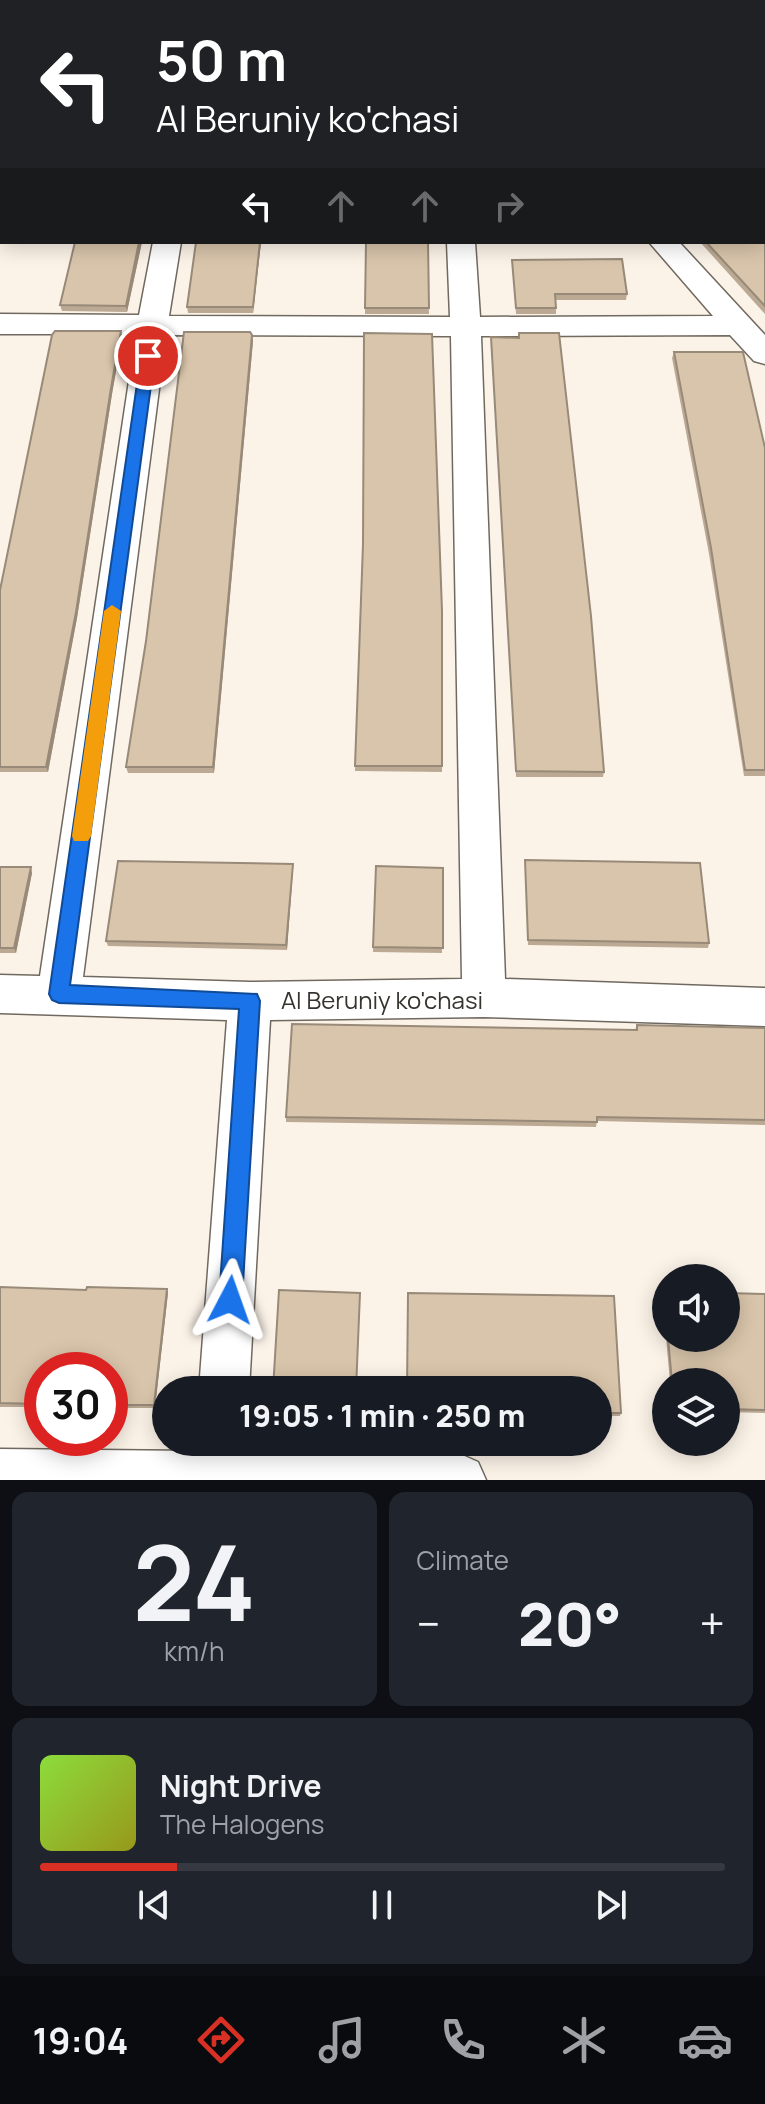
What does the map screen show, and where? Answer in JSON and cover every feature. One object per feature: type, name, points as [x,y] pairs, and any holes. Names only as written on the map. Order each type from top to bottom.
[{"type":"street","points":[[59,994],[152,326],[167,244]]},
{"type":"street","points":[[461,244],[484,998]]},
{"type":"street","points":[[665,244],[765,354]]},
{"type":"street","points":[[0,324],[738,325]]},
{"type":"street","name":"Al Beruniy ko'chasi","points":[[0,994],[250,1001],[484,998],[765,1007]]},
{"type":"street","points":[[225,1376],[250,1001]]},
{"type":"street","points":[[0,1475],[219,1466],[460,1480]]},
{"type":"building","points":[[75,244],[139,244],[126,306],[60,305]]},
{"type":"building","points":[[196,244],[260,244],[253,307],[187,307]]},
{"type":"building","points":[[366,244],[428,244],[429,308],[365,308]]},
{"type":"building","points":[[708,244],[765,244],[765,306]]},
{"type":"building","points":[[622,259],[627,294],[555,294],[556,308],[516,308],[512,260]]},
{"type":"building","points":[[55,331],[121,331],[76,612],[46,767],[0,767],[0,590]]},
{"type":"building","points":[[184,332],[250,332],[252,335],[213,767],[126,767],[146,641]]},
{"type":"building","points":[[364,333],[432,334],[442,611],[442,766],[355,766],[363,544]]},
{"type":"building","points":[[519,333],[559,333],[591,616],[604,772],[516,771],[491,337],[519,338]]},
{"type":"building","points":[[674,352],[743,352],[765,448],[765,770],[745,770],[711,548]]},
{"type":"building","points":[[525,860],[700,863],[709,943],[528,940]]},
{"type":"building","points":[[118,861],[293,864],[286,945],[106,941]]},
{"type":"building","points":[[376,866],[443,868],[443,948],[373,947]]},
{"type":"building","points":[[0,867],[31,867],[14,948],[0,948]]},
{"type":"building","points":[[292,1024],[637,1030],[637,1025],[765,1028],[765,1120],[597,1117],[597,1122],[286,1117]]},
{"type":"building","points":[[0,1287],[167,1289],[157,1376],[152,1376],[152,1405],[128,1405],[128,1352],[24,1352],[24,1404],[0,1403]]},
{"type":"building","points":[[279,1290],[360,1293],[357,1376],[274,1376]]},
{"type":"building","points":[[408,1293],[614,1296],[621,1413],[612,1413],[612,1376],[407,1376]]},
{"type":"building","points":[[740,1293],[765,1294],[765,1410],[740,1409],[740,1368],[671,1368],[669,1352],[740,1352]]},
{"type":"slow traffic","points":[[81,836],[112,611]]},
{"type":"route","points":[[148,356],[59,994],[250,1001],[230,1300]]}]
